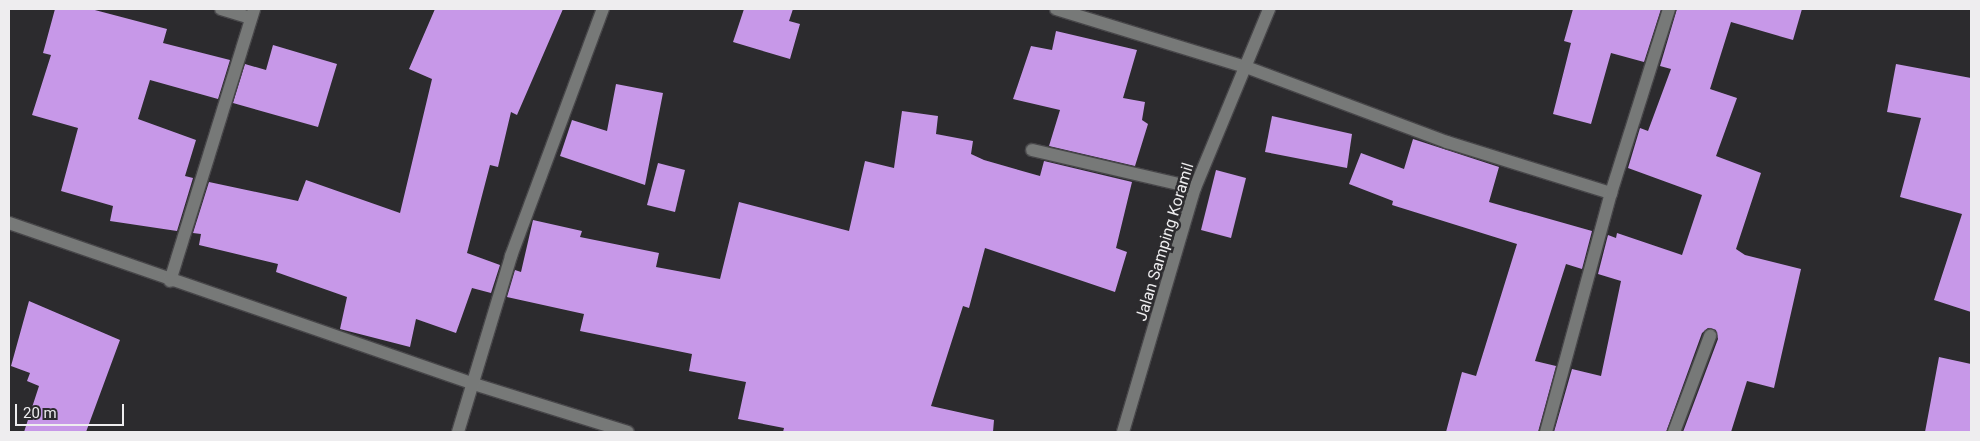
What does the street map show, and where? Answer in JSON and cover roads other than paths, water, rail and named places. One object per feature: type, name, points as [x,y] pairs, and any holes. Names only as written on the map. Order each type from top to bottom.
[{"type":"street","points":[[170,280],[253,13],[220,9]]},
{"type":"street","points":[[458,432],[511,256],[603,9]]},
{"type":"street","points":[[1056,9],[1246,67],[1447,142],[1611,193]]},
{"type":"street","name":"Jalan Samping Koramil","points":[[1122,432],[1195,188],[1269,9]]},
{"type":"street","points":[[1546,432],[1611,193],[1669,9]]},
{"type":"street","points":[[1032,150],[1195,188]]},
{"type":"street","points":[[9,223],[474,384],[628,432]]},
{"type":"street","points":[[1674,432],[1710,336]]}]
